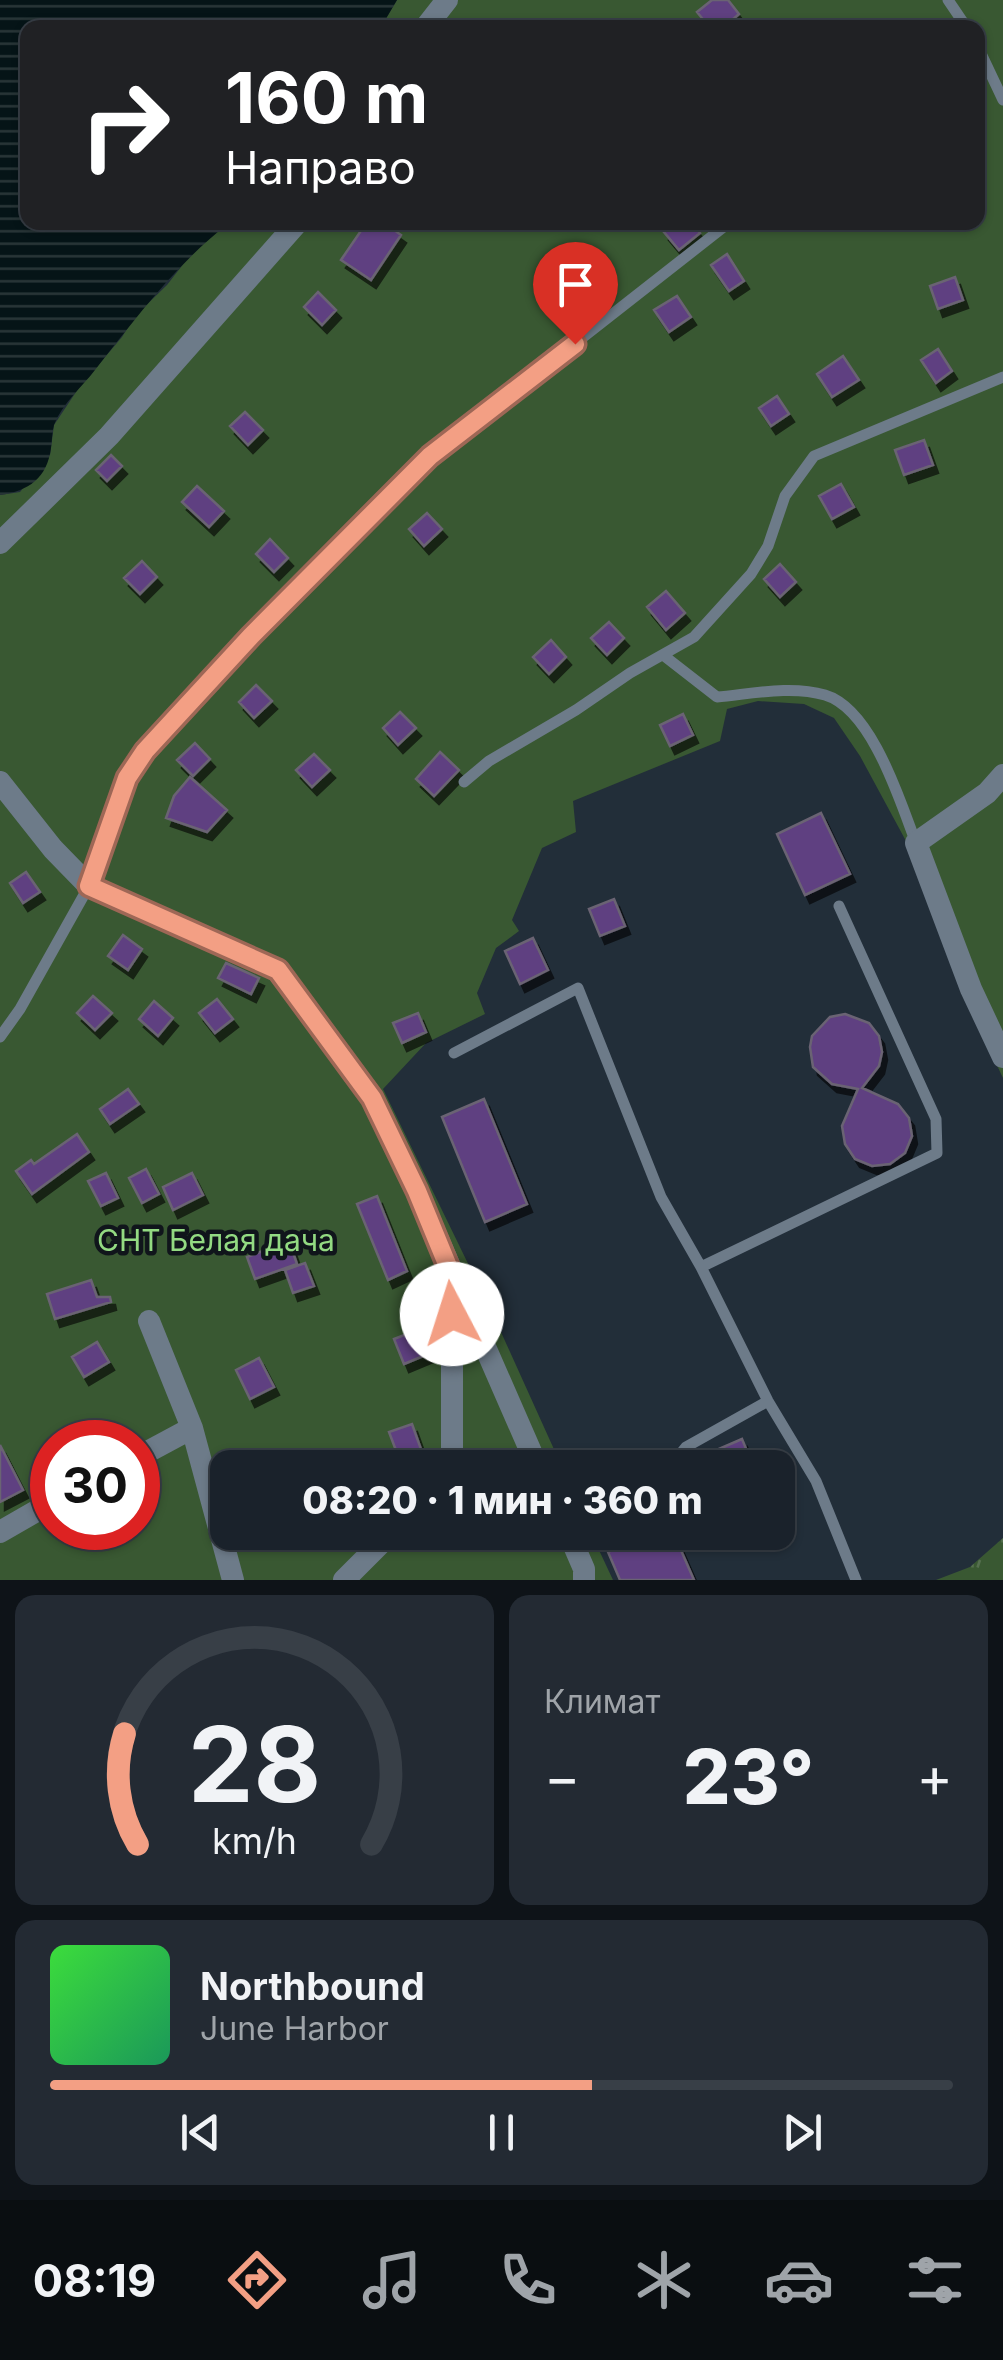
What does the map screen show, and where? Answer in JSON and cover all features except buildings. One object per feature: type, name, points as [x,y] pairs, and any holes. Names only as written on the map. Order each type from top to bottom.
[{"type":"street","points":[[0,544],[109,436],[291,230]]},
{"type":"street","points":[[1003,776],[987,793],[916,843],[971,988],[1003,1057]]},
{"type":"street","points":[[0,782],[89,886],[278,970],[372,1098],[530,1450]]},
{"type":"street","points":[[452,1276],[452,1450]]},
{"type":"street","points":[[150,1321],[192,1428],[232,1580]]},
{"type":"street","points":[[160,1445],[192,1428]]},
{"type":"street","points":[[0,1532],[30,1515]]},
{"type":"street","points":[[344,1580],[374,1550]]},
{"type":"street","points":[[576,1550],[584,1580]]},
{"type":"lane","points":[[985,62],[1003,100]]},
{"type":"lane","points":[[0,1037],[20,1009],[89,886],[127,778],[145,751],[251,636],[430,456],[720,230]]},
{"type":"lane","points":[[464,782],[489,761],[576,710],[630,672],[694,637],[751,574],[768,546],[785,496],[814,456],[1003,377]]},
{"type":"lane","points":[[664,655],[717,698],[792,690],[839,701],[852,712],[886,764],[916,843]]},
{"type":"lane","points":[[702,1267],[937,1153],[936,1119],[839,906]]},
{"type":"lane","points":[[454,1053],[578,988],[661,1197],[702,1267],[768,1401],[816,1481],[851,1579]]},
{"type":"lane","points":[[683,1450],[768,1401]]},
{"type":"green space","name":"СНТ Белая дача","points":[[397,0],[1003,0],[1003,1078],[958,983],[906,841],[860,756],[834,718],[804,704],[758,701],[727,709],[720,741],[573,801],[576,832],[542,848],[512,920],[519,931],[496,948],[477,993],[485,1014],[426,1043],[383,1089],[554,1450],[210,1450],[210,1550],[599,1550],[613,1580],[0,1580],[0,495],[20,492],[50,455],[54,425],[78,389],[135,316],[167,285],[195,249],[220,230],[985,230],[985,20],[385,20]]},
{"type":"green space","points":[[1003,1538],[1003,1580],[936,1580],[970,1567]]},
{"type":"shaded area","points":[[0,0],[397,0],[385,20],[20,20],[20,230],[221,230],[175,273],[67,403],[54,425],[49,458],[41,475],[20,490],[0,495]]},
{"type":"route","points":[[452,1314],[452,1276],[372,1098],[278,970],[89,886],[127,778],[145,751],[251,636],[430,456],[575,344]]}]
